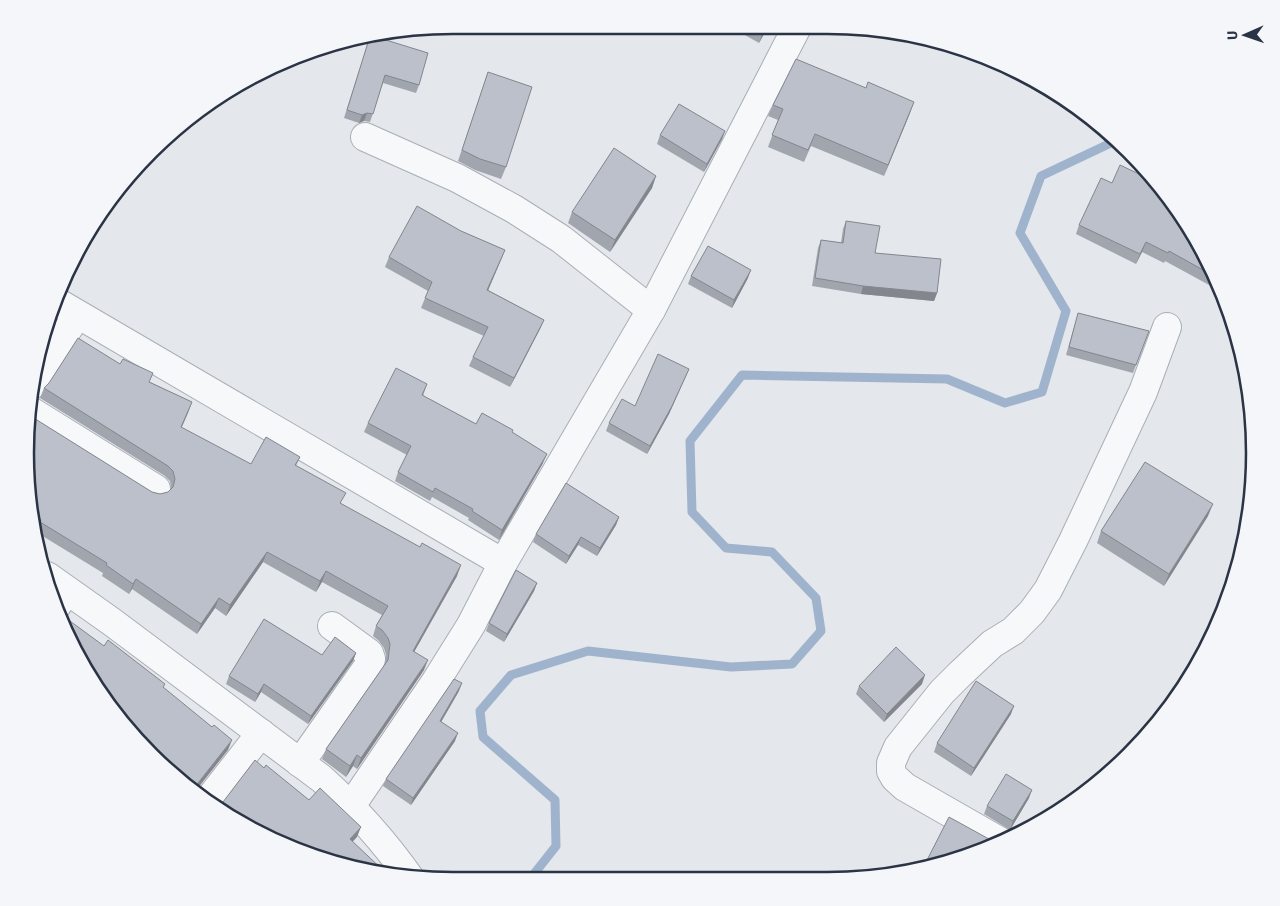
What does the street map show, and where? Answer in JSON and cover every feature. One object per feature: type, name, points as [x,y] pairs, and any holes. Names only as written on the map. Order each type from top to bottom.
[{"type":"street","points":[[351,806],[436,681],[471,625],[503,563],[651,310],[793,34]]},
{"type":"street","points":[[365,137],[457,178],[514,209],[574,248],[651,310]]},
{"type":"street","points":[[45,355],[67,308],[503,563]]},
{"type":"street","points":[[993,837],[905,786],[895,778],[891,771],[891,764],[898,747],[942,692],[992,644],[1013,631],[1032,612],[1048,590],[1143,392],[1167,327]]},
{"type":"street","points":[[36,414],[156,489]]},
{"type":"street","points":[[58,592],[112,622],[322,779],[377,834],[404,869]]},
{"type":"street","points":[[300,763],[370,665],[369,653],[332,626]]},
{"type":"street","points":[[212,796],[261,733]]},
{"type":"building","points":[[384,40],[428,53],[419,85],[385,75],[373,114],[367,113],[362,115],[347,110],[368,43]]},
{"type":"building","points":[[796,59],[866,88],[868,82],[914,102],[888,165],[815,134],[808,150],[772,135],[783,109],[773,105]]},
{"type":"building","points":[[488,72],[532,87],[506,167],[480,159],[462,150]]},
{"type":"building","points":[[679,104],[725,131],[707,164],[660,135]]},
{"type":"building","points":[[614,148],[656,176],[615,240],[572,212]]},
{"type":"building","points":[[1120,165],[1139,174],[1176,220],[1204,270],[1169,251],[1168,253],[1146,242],[1140,254],[1079,225],[1101,178],[1112,183]]},
{"type":"building","points":[[417,206],[461,231],[505,250],[487,290],[544,320],[514,378],[473,357],[488,327],[425,298],[432,282],[389,257]]},
{"type":"building","points":[[846,221],[880,226],[875,253],[941,259],[937,293],[863,286],[815,278],[821,240],[843,243]]},
{"type":"building","points":[[708,246],[751,270],[734,300],[691,276]]},
{"type":"building","points":[[1078,313],[1149,331],[1136,365],[1069,347]]},
{"type":"building","points":[[78,338],[120,364],[123,359],[153,373],[149,382],[192,402],[181,427],[251,464],[266,437],[300,457],[295,465],[346,493],[340,503],[420,547],[422,543],[461,565],[413,651],[428,660],[361,758],[357,755],[350,766],[326,749],[388,660],[390,644],[388,638],[376,626],[388,606],[326,571],[320,581],[267,552],[230,605],[219,598],[201,624],[136,579],[133,584],[106,565],[107,563],[40,522],[35,480],[35,419],[152,492],[160,494],[168,492],[173,487],[175,479],[173,471],[44,388]]},
{"type":"building","points":[[658,354],[689,369],[672,406],[650,446],[609,423],[622,399],[635,406]]},
{"type":"building","points":[[396,368],[427,384],[422,395],[476,424],[482,413],[513,430],[512,432],[547,454],[502,530],[472,511],[473,509],[435,488],[433,492],[398,472],[411,446],[368,423]]},
{"type":"building","points":[[1145,462],[1213,504],[1169,574],[1101,531]]},
{"type":"building","points":[[566,483],[619,517],[600,548],[581,537],[569,556],[536,534]]},
{"type":"building","points":[[516,570],[537,583],[507,634],[489,623]]},
{"type":"building","points":[[264,619],[322,655],[335,637],[356,653],[311,716],[264,684],[258,694],[229,676]]},
{"type":"building","points":[[69,621],[104,646],[108,640],[165,684],[163,687],[212,727],[214,725],[232,740],[197,785],[157,749],[120,708],[90,663]]},
{"type":"building","points":[[896,647],[925,675],[887,714],[859,686]]},
{"type":"building","points":[[454,679],[462,683],[440,721],[458,733],[413,798],[386,779]]},
{"type":"building","points":[[976,681],[1014,706],[974,768],[937,743]]},
{"type":"building","points":[[255,760],[264,768],[266,765],[309,800],[320,788],[361,827],[350,839],[378,865],[344,858],[293,840],[243,816],[222,803]]},
{"type":"building","points":[[1006,774],[1032,790],[1013,821],[987,806]]},
{"type":"building","points":[[949,817],[989,839],[962,850],[927,860]]},
{"type":"waterway","points":[[536,872],[556,846],[555,800],[483,737],[480,711],[511,675],[588,651],[731,667],[792,664],[821,631],[816,598],[772,552],[726,548],[692,512],[690,441],[742,375],[947,379],[1005,403],[1042,392],[1066,311],[1020,233],[1041,176],[1109,144]]}]
